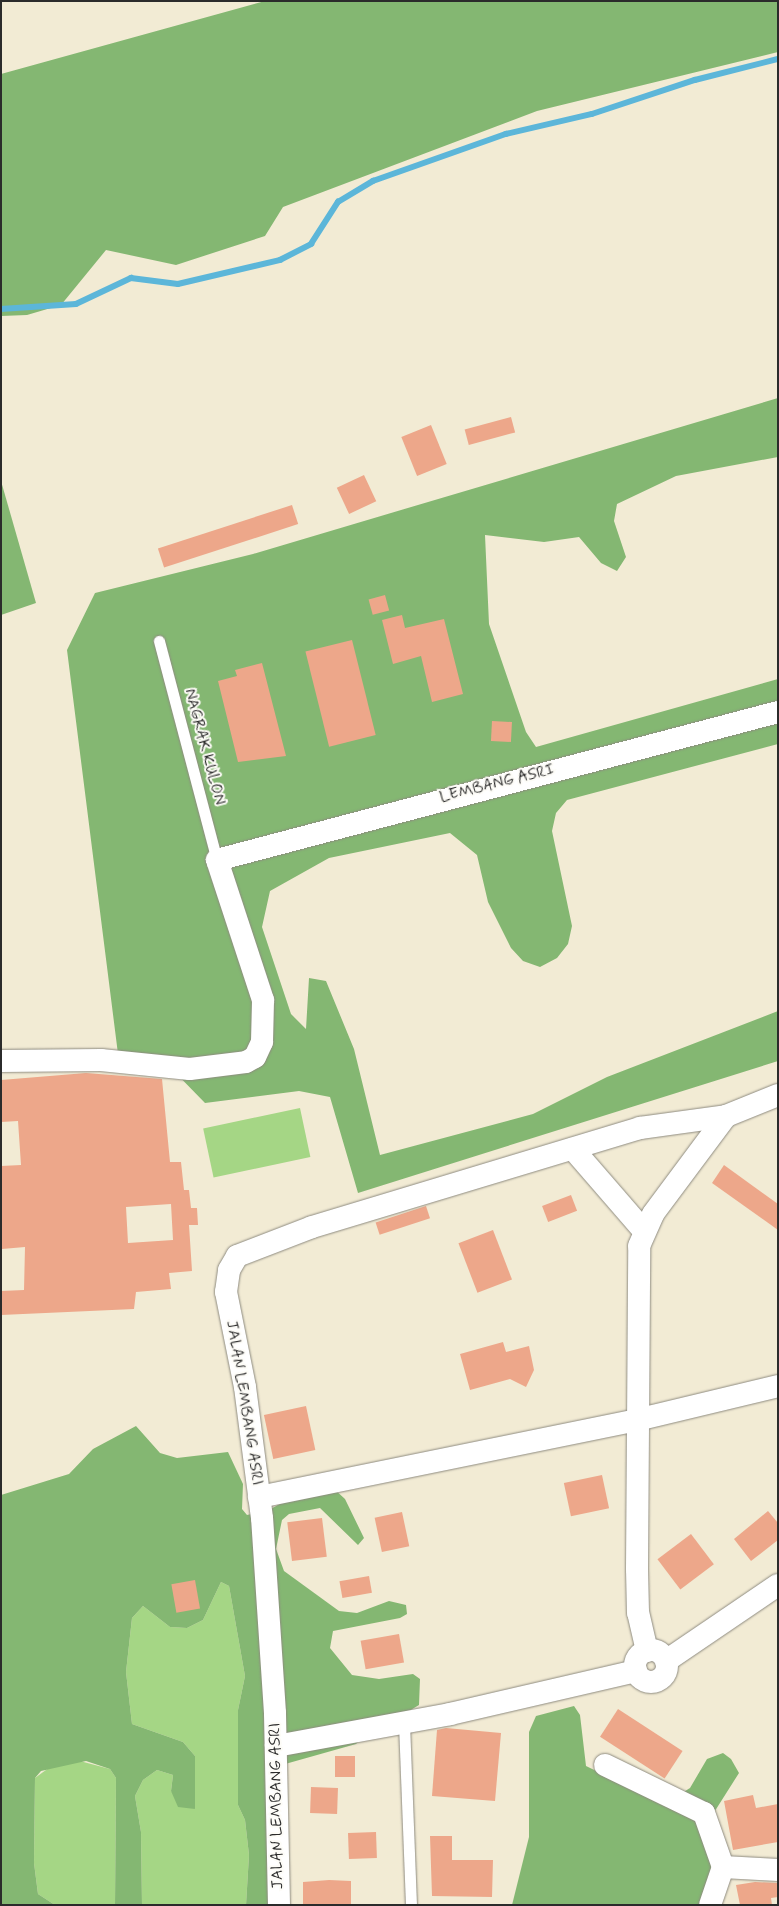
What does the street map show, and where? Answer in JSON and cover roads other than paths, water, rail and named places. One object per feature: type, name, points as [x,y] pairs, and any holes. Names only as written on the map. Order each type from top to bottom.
[{"type":"street","name":"LEMBANG ASRI","points":[[217,860],[778,712]]},
{"type":"street","points":[[1,1061],[101,1060],[190,1069],[232,1066],[255,1057],[262,1042],[263,1000],[217,860]]},
{"type":"street","points":[[644,1231],[573,1149],[640,1128],[726,1116],[778,1095]]},
{"type":"street","points":[[657,1656],[638,1613],[641,1419],[636,1287],[644,1231],[726,1116]]},
{"type":"street","name":"JALAN LEMBANG ASRI","points":[[279,1905],[276,1746],[260,1496],[226,1292],[229,1270],[237,1256],[312,1226],[573,1149]]},
{"type":"street","points":[[260,1496],[641,1419],[778,1386]]},
{"type":"street","points":[[276,1746],[404,1723],[636,1670],[638,1658],[657,1656],[778,1585]]},
{"type":"street","points":[[604,1765],[704,1813],[724,1867],[710,1905]]},
{"type":"street","points":[[724,1867],[778,1870]]},
{"type":"lane","name":"NAGRAK KULON","points":[[159,642],[217,860]]},
{"type":"lane","points":[[404,1723],[411,1905]]},
{"type":"waterway","points":[[1,309],[76,304],[131,278],[178,284],[280,260],[311,244],[338,202],[373,181],[506,134],[592,114],[695,80],[778,59]]}]
